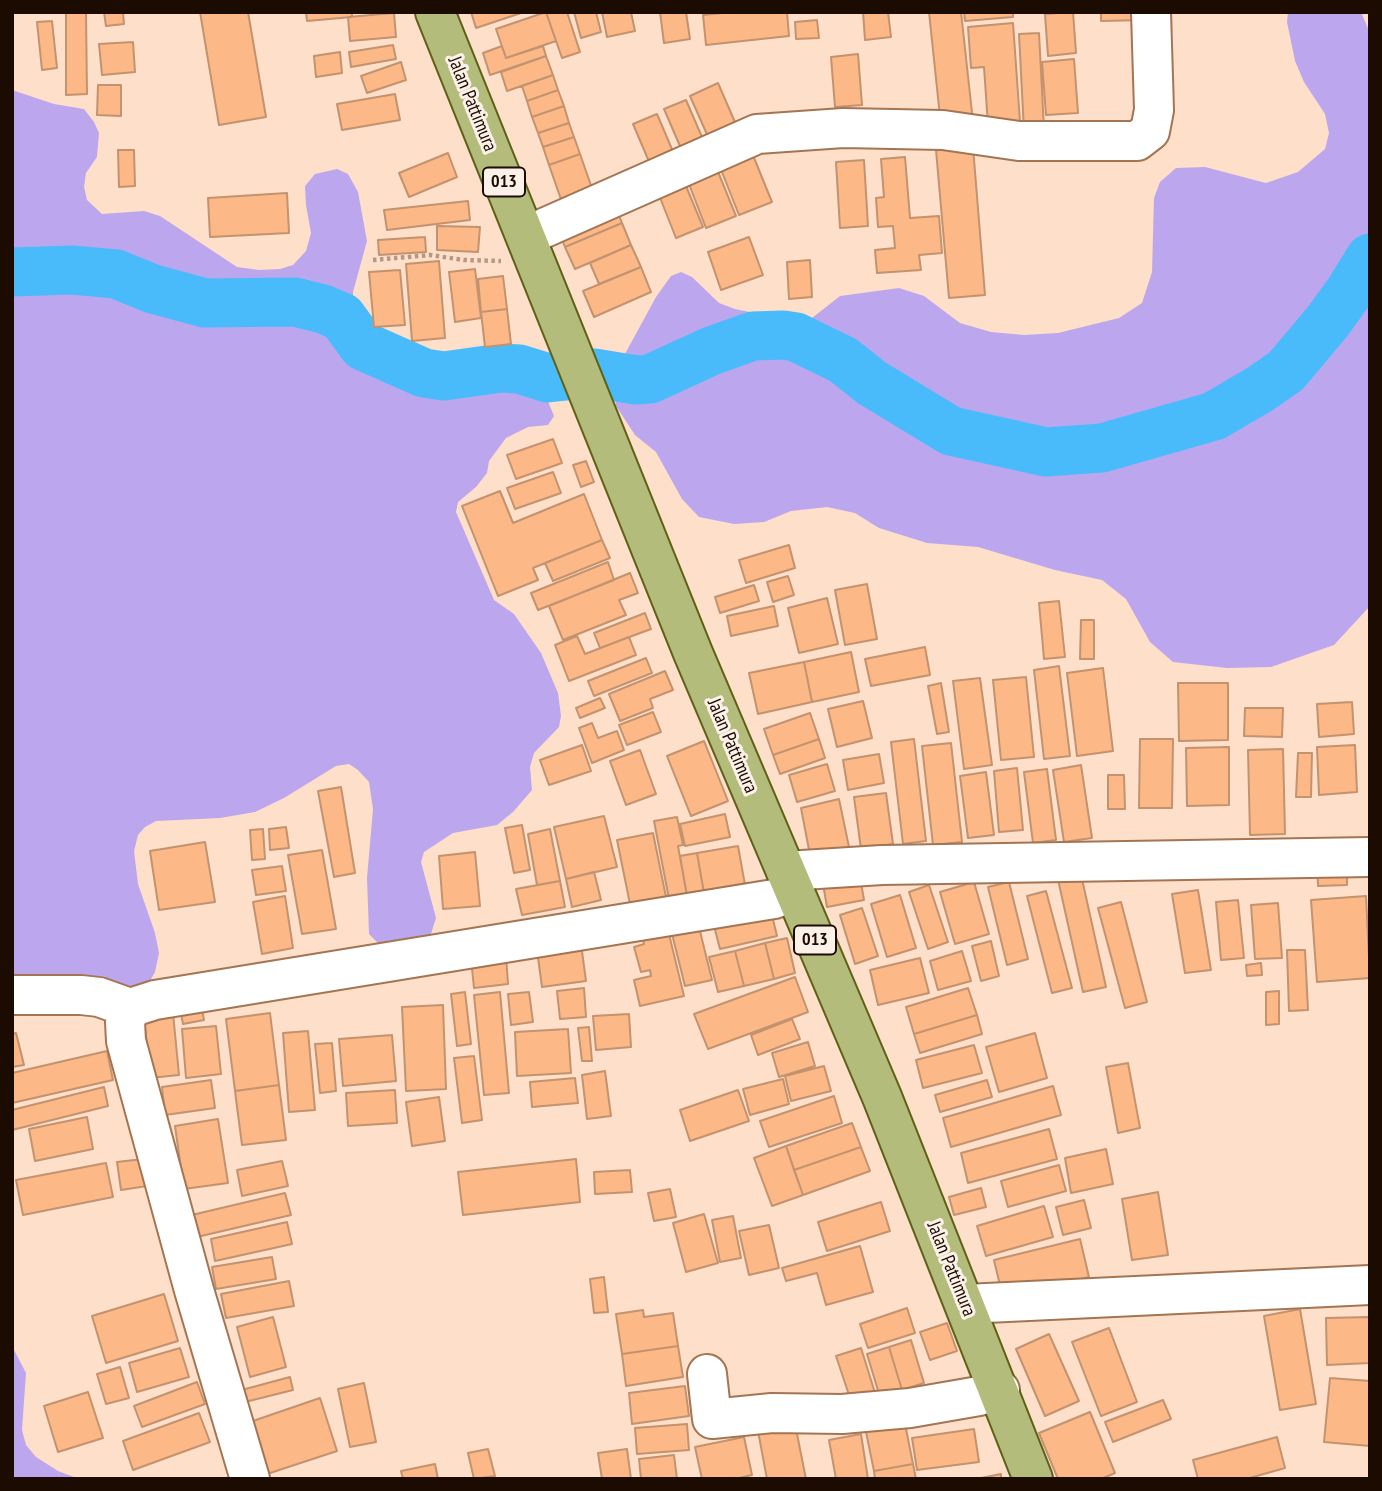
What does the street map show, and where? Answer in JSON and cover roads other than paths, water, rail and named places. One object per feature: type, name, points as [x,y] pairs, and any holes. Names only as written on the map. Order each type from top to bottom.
[{"type":"main road","name":"Jalan Pattimura","points":[[435,12],[693,653],[882,1097],[1033,1479]]},
{"type":"street","points":[[529,245],[757,134],[843,128],[943,130],[1019,141],[1137,141],[1150,131],[1154,110],[1151,12]]},
{"type":"street","points":[[12,995],[81,995],[99,997],[130,1008],[155,1000],[774,899],[790,881],[882,865],[1370,857]]},
{"type":"street","points":[[130,1008],[125,1022],[126,1041],[194,1290],[250,1479]]},
{"type":"street","points":[[965,1304],[1370,1285]]},
{"type":"street","points":[[706,1374],[712,1419],[772,1413],[842,1414],[910,1408],[1000,1390]]},
{"type":"waterway","points":[[12,272],[72,270],[116,274],[153,289],[205,303],[295,302],[342,317],[363,346],[424,373],[444,376],[501,368],[519,369],[548,378],[594,373],[636,380],[650,379],[711,351],[753,336],[796,337],[843,360],[872,383],[951,431],[1046,452],[1102,448],[1214,416],[1260,389],[1286,371],[1328,321],[1370,258]]}]
